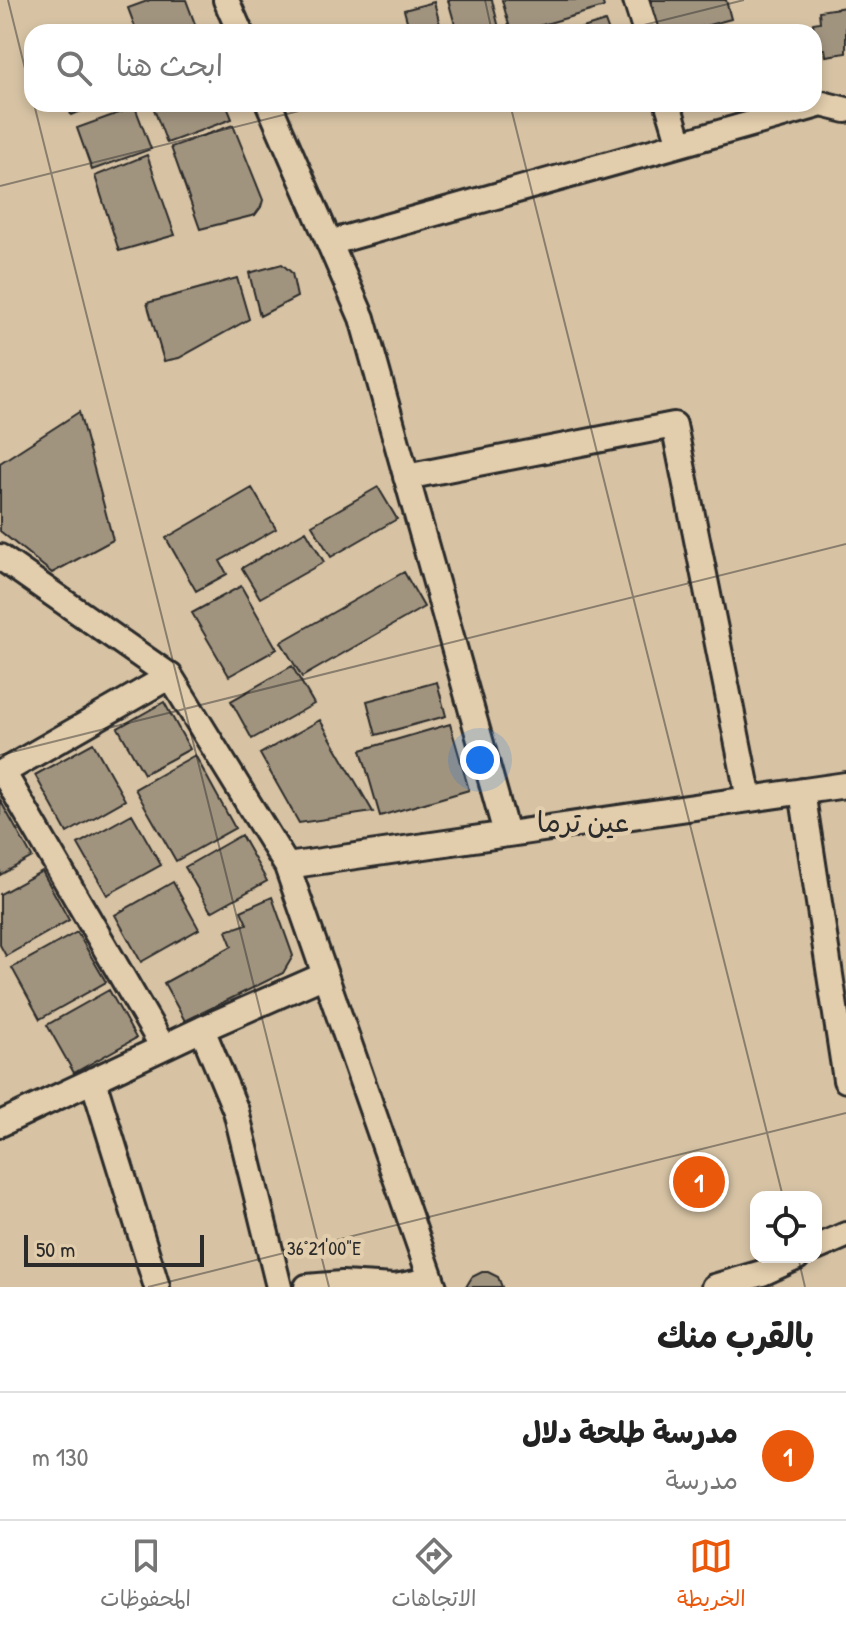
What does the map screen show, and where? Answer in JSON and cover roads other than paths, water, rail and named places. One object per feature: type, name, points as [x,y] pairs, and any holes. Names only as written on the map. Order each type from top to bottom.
[{"type":"street","points":[[226,0],[236,24]]},
{"type":"street","points":[[636,0],[644,24]]},
{"type":"street","points":[[822,104],[846,110]]},
{"type":"street","points":[[272,112],[362,318],[506,833]]},
{"type":"street","points":[[670,112],[680,144]]},
{"type":"street","points":[[329,243],[794,112]]},
{"type":"street","points":[[406,477],[674,425],[749,799]]},
{"type":"street","points":[[0,557],[170,676],[287,866],[432,1283],[395,1287],[342,1284],[307,1287]]},
{"type":"street","points":[[163,1047],[3,772],[170,676]]},
{"type":"street","points":[[287,866],[846,785]]},
{"type":"street","points":[[802,791],[846,1080]]},
{"type":"street","points":[[0,1124],[325,975]]},
{"type":"street","points":[[202,1029],[236,1111],[279,1287]]},
{"type":"street","points":[[93,1080],[157,1287]]},
{"type":"street","points":[[822,1245],[846,1235]]},
{"type":"street","points":[[714,1287],[784,1263]]},
{"type":"place","name":"مدرسة طلحة دلال","points":[[699,1182]]},
{"type":"district","name":"عين ترما","points":[[583,822]]}]
